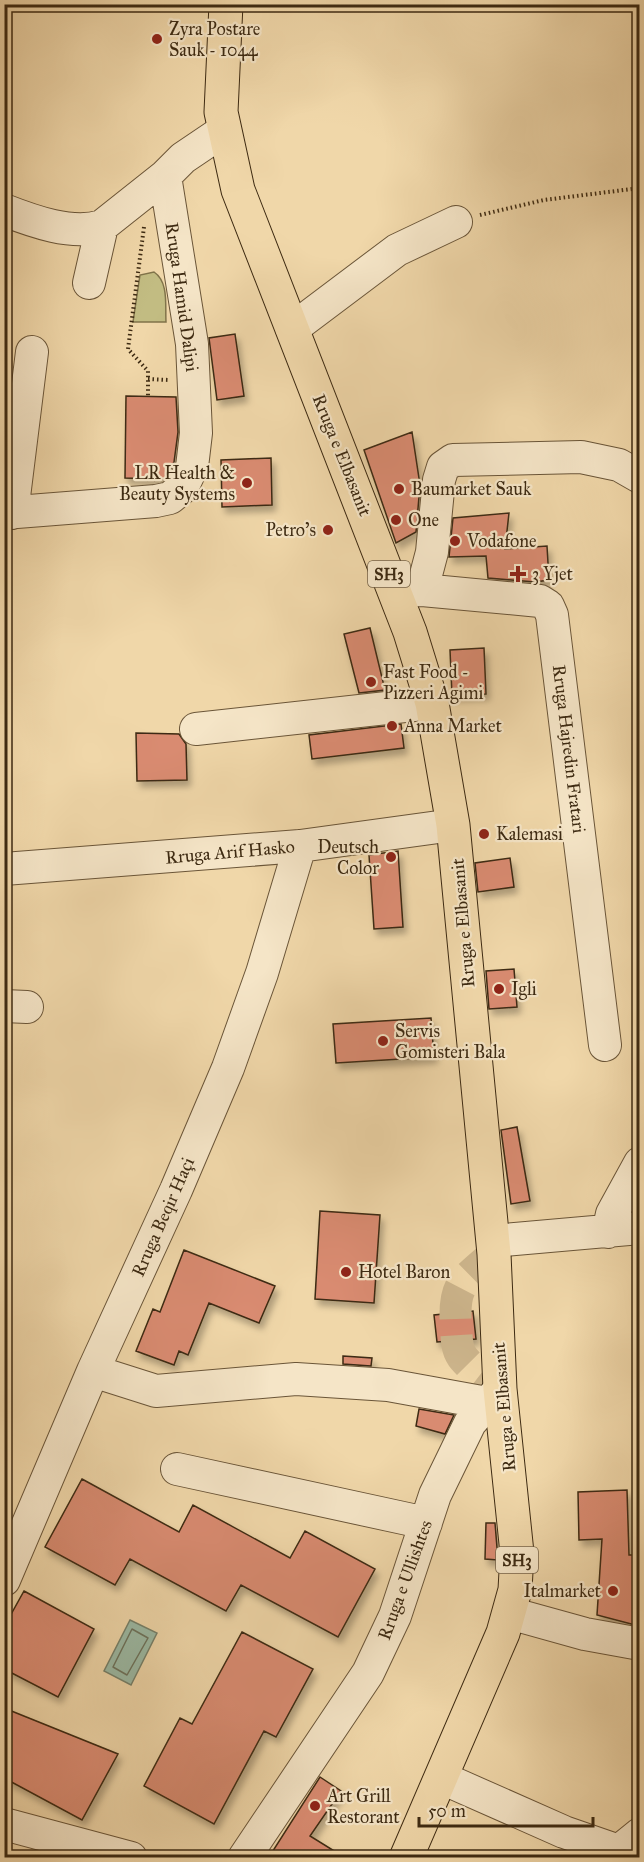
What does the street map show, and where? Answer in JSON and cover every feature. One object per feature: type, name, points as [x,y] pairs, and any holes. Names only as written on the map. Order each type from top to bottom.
[{"type":"main road","name":"Rruga e Elbasanit","points":[[226,4],[221,112],[223,131],[238,190],[292,329],[409,590],[432,703],[453,825],[493,1241],[494,1396],[517,1553],[515,1590],[509,1613],[442,1778],[406,1857]]},
{"type":"street","points":[[4,210],[52,224],[90,230],[102,226],[157,183],[183,158],[223,131]]},
{"type":"street","name":"Rruga Hamid Dalipi","points":[[8,513],[170,498],[182,488],[188,478],[196,433],[192,344],[157,183]]},
{"type":"street","points":[[292,329],[397,250],[456,222]]},
{"type":"street","points":[[88,283],[102,226]]},
{"type":"street","points":[[8,513],[32,352]]},
{"type":"street","points":[[409,590],[432,552],[439,480],[443,467],[453,460],[581,457],[619,465],[639,477]]},
{"type":"street","name":"Rruga Hajredin Fratari","points":[[409,590],[540,601],[548,606],[552,615],[606,1045]]},
{"type":"street","points":[[196,729],[432,703]]},
{"type":"street","name":"Rruga Arif Hasko","points":[[4,869],[300,846],[453,825]]},
{"type":"street","name":"Rruga Beqir Haçi","points":[[4,1580],[93,1371],[176,1190],[228,1068],[262,973],[300,846]]},
{"type":"street","points":[[608,1232],[612,1214],[639,1163]]},
{"type":"street","points":[[493,1241],[639,1228]]},
{"type":"street","points":[[93,1371],[156,1391],[296,1379],[388,1385],[494,1396]]},
{"type":"street","name":"Rruga e Ullishtes","points":[[244,1857],[368,1673],[395,1616],[435,1495],[470,1424],[494,1396]]},
{"type":"street","points":[[177,1469],[426,1523]]},
{"type":"street","points":[[509,1613],[585,1634],[639,1644]]},
{"type":"street","points":[[442,1778],[564,1832],[619,1851],[639,1834]]},
{"type":"street","points":[[4,1824],[54,1849],[131,1857]]},
{"type":"path","points":[[148,396],[148,371],[128,349],[157,183]]},
{"type":"path","points":[[456,222],[544,200],[639,188]]},
{"type":"path","points":[[148,379],[174,380]]},
{"type":"shaded area","points":[[154,272],[159,276],[164,288],[166,322],[133,322],[140,275]]},
{"type":"water","points":[[130,1620],[157,1633],[131,1685],[104,1671]]},
{"type":"building","points":[[235,334],[244,396],[217,400],[209,338]]},
{"type":"building","points":[[126,396],[176,397],[178,432],[174,462],[165,479],[125,478]]},
{"type":"building","name":"Baumarket Sauk","points":[[412,432],[420,485],[416,532],[396,543],[364,450]]},
{"type":"building","name":"LR Health & Beauty Systems","points":[[271,458],[272,505],[222,507],[221,460]]},
{"type":"building","points":[[509,513],[505,549],[547,546],[549,580],[535,582],[488,578],[486,556],[449,557],[453,518]]},
{"type":"building","points":[[370,628],[385,690],[359,693],[344,634]]},
{"type":"building","points":[[484,648],[486,694],[452,695],[450,650]]},
{"type":"building","points":[[401,724],[404,748],[312,759],[309,735]]},
{"type":"building","points":[[136,733],[179,734],[186,744],[187,780],[137,781]]},
{"type":"building","points":[[398,851],[403,927],[374,929],[369,855]]},
{"type":"building","points":[[510,858],[514,887],[478,892],[475,863]]},
{"type":"building","name":"Igli","points":[[514,969],[517,1007],[489,1009],[486,971]]},
{"type":"building","name":"Servis Gomisteri Bala","points":[[431,1018],[434,1057],[336,1063],[333,1024]]},
{"type":"building","points":[[517,1127],[530,1201],[511,1204],[501,1130]]},
{"type":"building","name":"Hotel Baron","points":[[320,1211],[380,1215],[374,1303],[315,1299]]},
{"type":"building","points":[[184,1250],[275,1286],[259,1323],[209,1303],[188,1355],[179,1351],[174,1365],[136,1351],[153,1309],[160,1312]]},
{"type":"building","points":[[473,1311],[476,1339],[437,1342],[434,1315]]},
{"type":"building","points":[[343,1356],[372,1358],[371,1366],[343,1364]]},
{"type":"building","points":[[419,1409],[454,1415],[445,1434],[416,1426]]},
{"type":"building","points":[[82,1479],[179,1532],[193,1505],[290,1558],[305,1531],[375,1569],[338,1637],[241,1585],[226,1611],[130,1559],[115,1585],[45,1547]]},
{"type":"building","points":[[627,1490],[629,1555],[639,1555],[639,1626],[597,1615],[602,1539],[579,1540],[578,1492]]},
{"type":"building","points":[[486,1523],[495,1523],[498,1560],[485,1559]]},
{"type":"building","points":[[24,1591],[94,1629],[58,1697],[4,1669],[4,1627]]},
{"type":"building","points":[[242,1632],[313,1669],[276,1737],[264,1731],[214,1824],[144,1786],[180,1718],[192,1724]]},
{"type":"building","points":[[4,1708],[118,1754],[82,1820],[4,1778]]},
{"type":"building","points":[[320,1777],[341,1791],[310,1836],[344,1857],[269,1857]]},
{"type":"tunnel","points":[[494,1254],[462,1285],[458,1292],[455,1313],[457,1344],[461,1356],[500,1389]]},
{"type":"place","name":"Zyra Postare Sauk - 1044","points":[[157,39]]},
{"type":"place","name":"LR Health & Beauty Systems","points":[[247,483]]},
{"type":"place","name":"Baumarket Sauk","points":[[399,489]]},
{"type":"place","name":"One","points":[[396,520]]},
{"type":"place","name":"Petro's","points":[[328,530]]},
{"type":"place","name":"Vodafone","points":[[455,541]]},
{"type":"place","name":"3 Yjet","points":[[518,574]]},
{"type":"place","name":"Fast Food - Pizzeri Agimi","points":[[371,682]]},
{"type":"place","name":"Anna Market","points":[[392,726]]},
{"type":"place","name":"Kalemasi","points":[[484,834]]},
{"type":"place","name":"Deutsch Color","points":[[391,857]]},
{"type":"place","name":"Igli","points":[[499,989]]},
{"type":"place","name":"Servis Gomisteri Bala","points":[[383,1041]]},
{"type":"place","name":"Hotel Baron","points":[[346,1272]]},
{"type":"place","name":"Italmarket","points":[[613,1591]]},
{"type":"place","name":"Art Grill Restorant","points":[[315,1806]]}]
